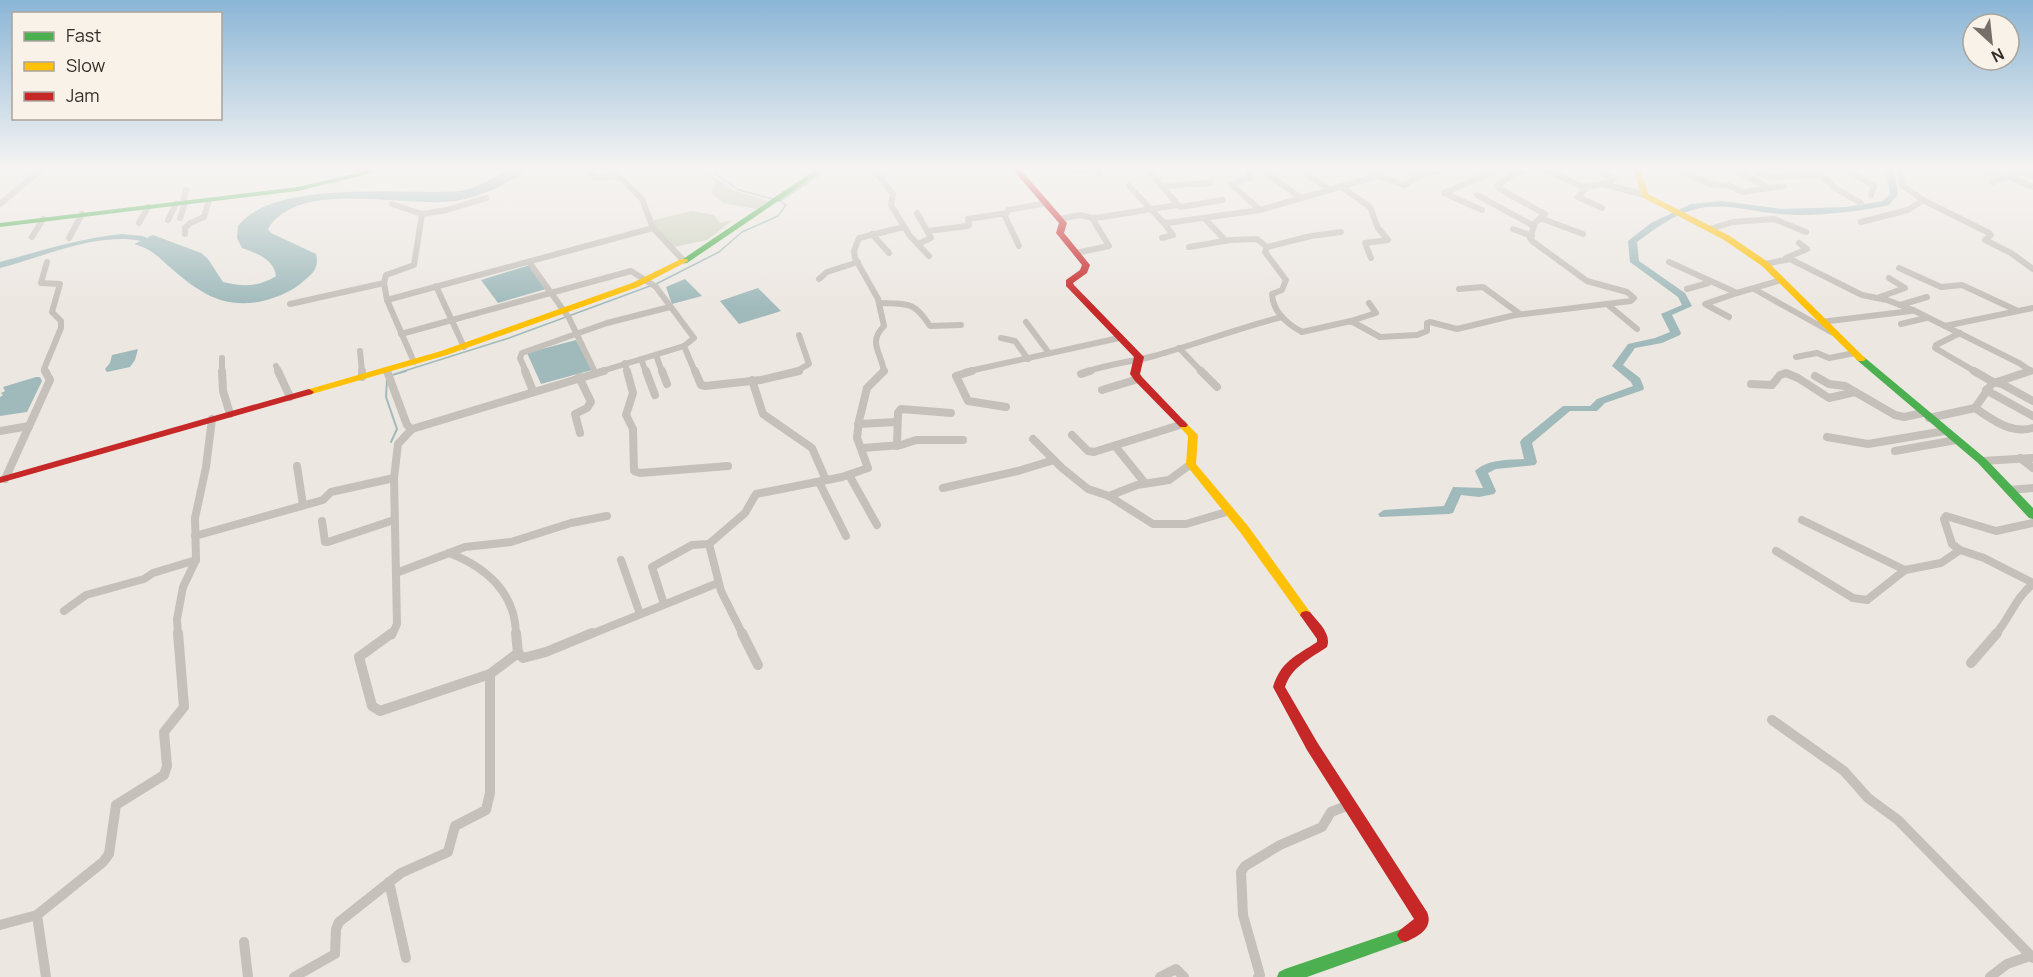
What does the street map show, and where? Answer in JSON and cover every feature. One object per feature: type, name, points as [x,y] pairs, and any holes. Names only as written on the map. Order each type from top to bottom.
[{"type":"street","points":[[0,225],[70,216]]},
{"type":"street","points":[[69,238],[81,216]]},
{"type":"street","points":[[139,223],[143,216]]},
{"type":"street","points":[[168,220],[171,216]]},
{"type":"street","points":[[185,234],[186,226],[204,216]]},
{"type":"street","points":[[414,362],[387,300],[384,283],[386,275],[414,265],[422,216]]},
{"type":"street","points":[[648,216],[653,228],[684,261]]},
{"type":"street","points":[[2,480],[362,377],[388,373],[414,362],[652,284],[752,216]]},
{"type":"street","points":[[897,216],[929,256]]},
{"type":"street","points":[[918,244],[932,238],[919,216]]},
{"type":"street","points":[[928,231],[967,226],[969,225],[968,219],[993,216]]},
{"type":"street","points":[[1005,216],[1019,246]]},
{"type":"street","points":[[1056,216],[1063,223],[1060,233],[1086,267],[1069,282],[1070,286],[1140,359]]},
{"type":"street","points":[[1059,219],[1077,216]]},
{"type":"street","points":[[1082,216],[1092,218],[1110,216]]},
{"type":"street","points":[[1156,216],[1173,235],[1162,238]]},
{"type":"street","points":[[1162,222],[1221,216]]},
{"type":"street","points":[[1371,258],[1365,243],[1388,240],[1378,228],[1373,216]]},
{"type":"street","points":[[1515,216],[1534,226]]},
{"type":"street","points":[[1351,321],[1374,336],[1424,334],[1427,331],[1427,323],[1430,322],[1457,329],[1520,314],[1631,301],[1634,298],[1621,290],[1587,281],[1532,241],[1534,226],[1545,216]]},
{"type":"street","points":[[1684,216],[1740,245],[1765,264],[1813,311],[1821,322],[1855,353],[1926,416],[1982,461],[2033,515]]},
{"type":"street","points":[[1861,222],[1886,216]]},
{"type":"street","points":[[1954,216],[1989,233],[1990,235],[1985,240],[2010,253],[2033,269]]},
{"type":"street","points":[[1076,253],[1109,246],[1092,218]]},
{"type":"street","points":[[1204,218],[1226,241]]},
{"type":"street","points":[[1540,218],[1583,234]]},
{"type":"street","points":[[32,237],[43,219]]},
{"type":"street","points":[[1710,229],[1733,222],[1774,219],[1806,232]]},
{"type":"street","points":[[664,604],[652,567],[683,549],[700,543],[709,544],[745,513],[756,494],[849,475],[868,468],[863,448],[856,435],[863,410],[864,393],[884,372],[875,336],[884,326],[880,303],[854,251],[859,238],[904,227]]},
{"type":"street","points":[[387,300],[653,228]]},
{"type":"street","points":[[1512,229],[1532,236]]},
{"type":"street","points":[[1189,247],[1254,238],[1267,247],[1311,236],[1341,232]]},
{"type":"street","points":[[872,234],[889,253]]},
{"type":"street","points":[[1765,264],[1807,249],[1799,243]]},
{"type":"street","points":[[1267,247],[1265,252],[1286,280],[1282,290],[1271,297],[1289,325],[1302,332],[1351,321],[1376,312],[1369,303]]},
{"type":"street","points":[[1786,258],[1862,295],[1900,305],[1928,317],[2031,371],[1995,382],[1986,390],[1981,405],[1975,408],[1904,417],[1895,415],[1842,385],[1829,384],[1815,376]]},
{"type":"street","points":[[2,480],[50,378],[44,369],[61,328],[61,321],[52,312],[60,284],[41,283],[47,262]]},
{"type":"street","points":[[529,262],[566,314],[596,372]]},
{"type":"street","points":[[819,279],[827,272],[858,262]]},
{"type":"street","points":[[1669,262],[1708,283],[1737,293]]},
{"type":"street","points":[[1899,268],[1941,287],[1962,285],[2018,311]]},
{"type":"street","points":[[401,334],[631,271],[652,284],[694,338],[684,346],[412,429],[398,444],[394,478],[397,624],[395,630],[383,642],[363,652],[359,657],[372,706],[375,710],[392,707],[490,674],[518,653]]},
{"type":"street","points":[[1877,298],[1905,288],[1889,278]]},
{"type":"street","points":[[1729,317],[1705,304],[1781,280]]},
{"type":"street","points":[[290,304],[384,283]]},
{"type":"street","points":[[1687,289],[1708,283]]},
{"type":"street","points":[[436,286],[464,347]]},
{"type":"street","points":[[1459,289],[1477,286],[1483,288],[1520,314]]},
{"type":"street","points":[[1754,289],[1833,333]]},
{"type":"street","points":[[1900,305],[1927,297]]},
{"type":"street","points":[[880,303],[912,304],[921,312],[930,326],[961,325]]},
{"type":"street","points":[[1607,304],[1637,329]]},
{"type":"street","points":[[533,391],[520,358],[522,353],[607,323],[670,307]]},
{"type":"street","points":[[1945,326],[2033,308]]},
{"type":"street","points":[[1821,322],[1876,317],[1912,310]]},
{"type":"street","points":[[1081,374],[1282,317]]},
{"type":"street","points":[[1901,324],[1928,317]]},
{"type":"street","points":[[1026,322],[1049,353]]},
{"type":"street","points":[[1960,333],[1936,345],[1935,348],[2033,401]]},
{"type":"street","points":[[684,346],[701,385],[752,380],[808,368],[809,364],[799,335]]},
{"type":"street","points":[[1001,338],[1018,343],[1028,359]]},
{"type":"street","points":[[1006,407],[968,401],[956,376],[1119,338]]},
{"type":"street","points":[[1179,348],[1217,387]]},
{"type":"street","points":[[360,351],[362,377]]},
{"type":"street","points":[[1796,357],[1817,353],[1830,358],[1855,353]]},
{"type":"street","points":[[656,354],[668,384]]},
{"type":"street","points":[[222,358],[224,391],[230,414]]},
{"type":"street","points":[[640,359],[655,395]]},
{"type":"street","points":[[1109,496],[1145,483],[1169,480],[1191,464],[1193,435],[1138,380],[1135,374],[1140,359]]},
{"type":"street","points":[[625,363],[633,393],[626,415],[633,429],[634,471],[640,473],[729,466]]},
{"type":"street","points":[[276,366],[290,398]]},
{"type":"street","points":[[388,373],[407,425],[412,429]]},
{"type":"street","points":[[1751,384],[1772,385],[1780,375],[1786,373],[1794,375],[1829,398],[1855,392]]},
{"type":"street","points":[[579,377],[591,402],[587,408],[574,414],[580,433]]},
{"type":"street","points":[[752,380],[763,414],[812,448],[846,536]]},
{"type":"street","points":[[1102,390],[1138,380]]},
{"type":"street","points":[[1986,390],[2033,416]]},
{"type":"street","points":[[897,446],[899,411],[904,408],[951,413]]},
{"type":"street","points":[[1975,408],[2012,430],[2033,428]]},
{"type":"street","points":[[0,925],[37,915],[87,877],[106,859],[110,847],[113,811],[121,798],[164,775],[166,766],[163,735],[170,723],[183,711],[178,610],[183,587],[196,560],[197,505],[206,467],[212,419]]},
{"type":"street","points":[[858,424],[897,422]]},
{"type":"street","points":[[1072,435],[1090,452],[1183,424]]},
{"type":"street","points":[[0,431],[29,426]]},
{"type":"street","points":[[1827,437],[1868,444],[1945,431]]},
{"type":"street","points":[[1033,439],[1088,489],[1109,496],[1143,519],[1163,525],[1186,524],[1230,511]]},
{"type":"street","points":[[863,448],[897,446],[916,440],[963,441]]},
{"type":"street","points":[[1895,451],[1956,440]]},
{"type":"street","points":[[1115,446],[1145,483]]},
{"type":"street","points":[[2020,458],[2033,468]]},
{"type":"street","points":[[1982,461],[2033,458]]},
{"type":"street","points":[[944,488],[1007,474],[1054,460]]},
{"type":"street","points":[[1191,464],[1244,529],[1323,638],[1323,644],[1318,648],[1283,669],[1279,687],[1284,700],[1349,805],[1419,911],[1422,922],[1410,933],[1285,977]]},
{"type":"street","points":[[297,466],[297,482],[303,506]]},
{"type":"street","points":[[849,475],[877,525]]},
{"type":"street","points":[[195,536],[303,506],[324,499],[331,492],[394,478]]},
{"type":"street","points":[[2009,490],[2033,488]]},
{"type":"street","points":[[396,573],[474,545],[511,542],[571,523],[607,516]]},
{"type":"street","points":[[1971,663],[2003,626],[2020,594],[2033,584],[1984,558],[1960,550],[1952,544],[1944,524],[1946,516],[1986,532],[2002,533],[2033,523]]},
{"type":"street","points":[[322,521],[325,542],[328,542],[394,520]]},
{"type":"street","points":[[1802,520],[1905,570]]},
{"type":"street","points":[[709,544],[718,583],[758,665]]},
{"type":"street","points":[[1776,551],[1853,598],[1867,600],[1905,570],[1941,563],[1960,550]]},
{"type":"street","points":[[453,554],[483,569],[509,602],[515,616],[518,653],[527,658],[718,583]]},
{"type":"street","points":[[64,611],[86,595],[144,579],[153,573],[196,560]]},
{"type":"street","points":[[621,560],[640,614]]},
{"type":"street","points":[[294,977],[335,954],[336,926],[401,873],[448,852],[454,826],[483,813],[488,807],[490,674]]},
{"type":"street","points":[[1772,720],[1844,771],[1868,798],[1898,820],[2031,957],[2007,964],[1990,977]]},
{"type":"street","points":[[1258,977],[1260,975],[1243,915],[1241,872],[1245,866],[1280,845],[1322,827],[1330,812],[1349,805]]},
{"type":"street","points":[[389,882],[406,958]]},
{"type":"street","points":[[37,915],[46,977]]},
{"type":"street","points":[[244,942],[248,977]]},
{"type":"street","points":[[1160,977],[1176,969],[1184,977]]},
{"type":"green space","points":[[673,216],[714,216],[720,223],[733,220],[707,240],[674,247],[653,227],[654,220]]},
{"type":"water","points":[[250,216],[280,216],[268,229],[271,233],[316,254],[316,268],[296,287],[280,295],[258,302],[233,303],[201,291],[151,251],[134,244],[153,235],[201,253],[208,259],[223,282],[237,285],[257,284],[276,276],[275,270],[268,261],[242,248],[237,238],[238,226]]},
{"type":"water","points":[[530,265],[546,289],[498,303],[481,280]]},
{"type":"water","points":[[685,279],[702,296],[672,304],[666,287]]},
{"type":"water","points":[[758,288],[781,311],[739,324],[720,301]]},
{"type":"water","points":[[576,340],[592,370],[541,384],[527,353]]},
{"type":"water","points":[[138,349],[130,367],[107,372],[105,369],[112,355]]},
{"type":"water","points":[[40,377],[42,381],[27,412],[0,416],[0,397],[5,391],[3,387]]},
{"type":"waterway","points":[[656,284],[719,252],[742,232],[778,216]]},
{"type":"waterway","points":[[1384,514],[1449,510],[1457,490],[1479,493],[1490,491],[1481,471],[1494,465],[1531,462],[1526,442],[1567,408],[1593,409],[1601,401],[1639,388],[1636,380],[1617,366],[1632,346],[1658,341],[1676,333],[1666,314],[1687,306],[1682,295],[1635,262],[1632,241],[1654,225],[1673,216]]},
{"type":"waterway","points":[[0,265],[80,242],[102,239],[142,238],[159,244]]},
{"type":"waterway","points":[[401,372],[509,338],[650,286]]},
{"type":"waterway","points":[[392,375],[406,371]]},
{"type":"waterway","points":[[387,379],[386,397],[397,429],[391,442]]},
{"type":"traffic: fast","points":[[0,225],[78,216]]},
{"type":"traffic: fast","points":[[684,261],[752,216]]},
{"type":"traffic: fast","points":[[1861,359],[1982,461],[2033,515]]},
{"type":"traffic: fast","points":[[1285,977],[1405,935]]},
{"type":"traffic: slow","points":[[1684,216],[1727,238],[1765,264],[1861,359]]},
{"type":"traffic: slow","points":[[309,392],[444,353],[635,285],[684,261]]},
{"type":"traffic: slow","points":[[1183,425],[1193,435],[1191,464],[1244,529],[1306,615]]},
{"type":"traffic: jam","points":[[1057,216],[1063,223],[1060,233],[1086,265],[1084,271],[1069,282],[1070,286],[1139,357],[1135,374],[1138,379],[1183,425]]},
{"type":"traffic: jam","points":[[0,480],[309,392]]},
{"type":"traffic: jam","points":[[1306,615],[1323,638],[1323,644],[1290,666],[1279,687],[1312,746],[1422,917],[1422,923],[1405,935]]}]
